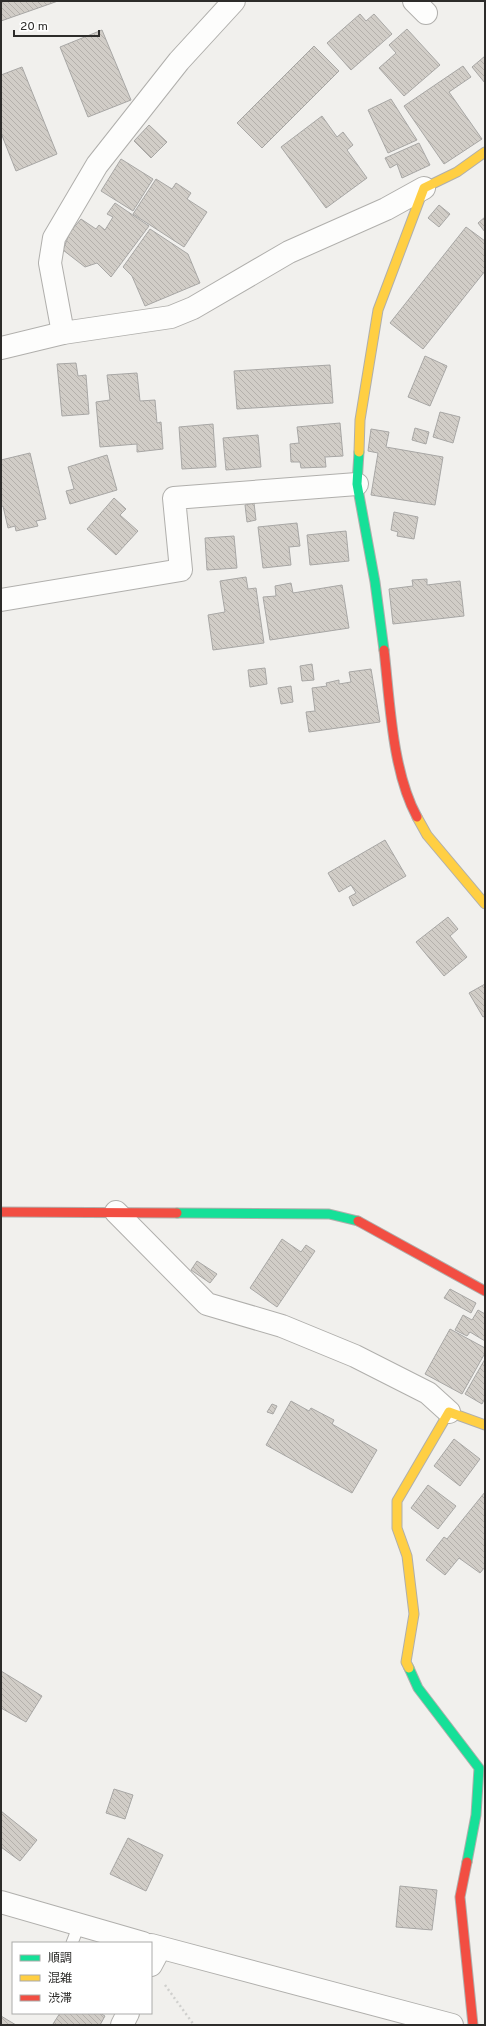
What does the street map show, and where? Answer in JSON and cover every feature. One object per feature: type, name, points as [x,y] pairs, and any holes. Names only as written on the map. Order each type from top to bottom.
[{"type":"street","points":[[63,333],[50,263],[54,238],[97,165],[179,61],[234,1]]},
{"type":"street","points":[[1,348],[63,333],[171,317],[182,313],[289,252],[386,209],[457,172],[485,152]]},
{"type":"street","points":[[424,188],[378,310],[360,420],[356,484],[375,582],[399,772],[412,806],[427,835],[485,904]]},
{"type":"street","points":[[1,600],[181,570],[174,498],[356,484]]},
{"type":"street","points":[[1,1212],[329,1214],[357,1222],[485,1291]]},
{"type":"street","points":[[116,1212],[208,1304],[282,1326],[355,1356],[428,1393],[449,1412],[485,1425]]},
{"type":"street","points":[[449,1412],[397,1501],[396,1517],[397,1528],[407,1556],[414,1614],[406,1662],[418,1688],[479,1768],[476,1815],[460,1896],[473,2025]]},
{"type":"street","points":[[1,1902],[76,1934],[108,1942]]},
{"type":"street","points":[[152,1953],[452,2025]]},
{"type":"street","points":[[122,2025],[128,2014]]},
{"type":"path","points":[[152,1955],[170,1995],[194,2025]]},
{"type":"building","points":[[1,1],[58,1],[1,21]]},
{"type":"building","points":[[360,14],[366,21],[374,14],[392,34],[351,70],[327,43]]},
{"type":"building","points":[[407,29],[440,65],[404,96],[379,68],[396,53],[389,45]]},
{"type":"building","points":[[102,30],[131,100],[88,117],[60,47]]},
{"type":"building","points":[[314,46],[339,71],[262,148],[237,123]]},
{"type":"building","points":[[485,56],[485,83],[472,67]]},
{"type":"building","points":[[463,66],[471,77],[449,92],[482,139],[444,164],[404,106]]},
{"type":"building","points":[[22,67],[57,154],[16,171],[1,133],[1,75]]},
{"type":"building","points":[[391,99],[417,140],[388,153],[368,110]]},
{"type":"building","points":[[322,116],[337,137],[343,132],[353,145],[347,150],[367,178],[326,208],[281,147]]},
{"type":"building","points":[[149,125],[167,142],[151,158],[134,141]]},
{"type":"building","points":[[419,143],[430,165],[402,178],[397,164],[390,168],[385,158]]},
{"type":"building","points":[[121,159],[153,179],[133,211],[101,191]]},
{"type":"building","points":[[156,179],[172,189],[176,183],[191,193],[187,199],[207,212],[184,247],[133,214]]},
{"type":"building","points":[[115,203],[149,226],[111,277],[97,263],[85,267],[63,250],[70,232],[81,219],[96,229],[99,225],[105,230],[113,217],[107,214]]},
{"type":"building","points":[[439,205],[450,214],[439,227],[428,218]]},
{"type":"building","points":[[485,217],[485,232],[478,223]]},
{"type":"building","points":[[466,227],[485,241],[485,271],[423,349],[390,323]]},
{"type":"building","points":[[150,229],[188,254],[200,283],[145,306],[132,276],[123,267]]},
{"type":"building","points":[[425,356],[447,366],[430,406],[408,397]]},
{"type":"building","points":[[76,363],[78,376],[86,375],[89,414],[62,416],[57,364]]},
{"type":"building","points":[[330,365],[333,403],[237,409],[234,371]]},
{"type":"building","points":[[137,373],[140,401],[155,400],[157,423],[161,422],[163,449],[137,452],[137,444],[100,447],[96,402],[110,400],[107,375]]},
{"type":"building","points":[[440,412],[460,417],[453,443],[433,437]]},
{"type":"building","points":[[340,423],[343,456],[325,457],[326,467],[301,468],[300,462],[291,462],[290,444],[299,443],[297,427]]},
{"type":"building","points":[[213,424],[216,467],[182,469],[179,427]]},
{"type":"building","points":[[415,428],[429,432],[426,444],[412,440]]},
{"type":"building","points":[[371,429],[389,432],[386,447],[443,457],[435,505],[371,495],[378,453],[368,451]]},
{"type":"building","points":[[258,435],[261,467],[226,470],[223,438]]},
{"type":"building","points":[[30,453],[46,519],[36,521],[38,526],[16,531],[15,526],[8,528],[3,506],[1,507],[1,460]]},
{"type":"building","points":[[107,455],[117,490],[70,504],[66,491],[74,489],[68,467]]},
{"type":"building","points":[[114,498],[126,509],[120,515],[138,531],[116,555],[87,529]]},
{"type":"building","points":[[254,503],[256,520],[247,522],[245,505]]},
{"type":"building","points":[[394,512],[418,517],[414,539],[397,536],[398,532],[391,530]]},
{"type":"building","points":[[297,523],[300,546],[289,547],[291,565],[263,568],[258,527]]},
{"type":"building","points":[[346,531],[349,561],[310,565],[307,535]]},
{"type":"building","points":[[234,536],[237,568],[207,570],[205,538]]},
{"type":"building","points":[[246,577],[248,589],[256,588],[264,643],[213,650],[208,615],[225,612],[220,581]]},
{"type":"building","points":[[427,579],[427,585],[460,581],[464,616],[393,624],[389,589],[413,586],[412,580]]},
{"type":"building","points":[[291,583],[293,593],[342,585],[349,628],[270,640],[263,597],[276,596],[275,586]]},
{"type":"building","points":[[312,664],[314,680],[302,681],[300,666]]},
{"type":"building","points":[[265,668],[267,684],[250,687],[248,670]]},
{"type":"building","points":[[371,669],[380,722],[309,732],[306,712],[315,711],[312,688],[327,686],[326,683],[339,680],[339,684],[351,682],[349,672]]},
{"type":"building","points":[[291,686],[293,702],[281,704],[278,688]]},
{"type":"building","points":[[385,840],[406,876],[353,906],[349,897],[356,893],[351,885],[339,892],[328,873]]},
{"type":"building","points":[[448,917],[458,929],[450,936],[467,957],[444,976],[416,942]]},
{"type":"building","points":[[485,984],[485,1016],[483,1017],[469,993]]},
{"type":"building","points":[[282,1239],[301,1252],[306,1245],[315,1251],[277,1307],[250,1288]]},
{"type":"building","points":[[197,1261],[217,1274],[210,1283],[191,1270]]},
{"type":"building","points":[[450,1289],[476,1303],[471,1313],[444,1298]]},
{"type":"building","points":[[478,1310],[485,1314],[485,1341],[470,1332],[467,1336],[455,1330],[463,1315],[472,1320]]},
{"type":"building","points":[[450,1329],[485,1348],[485,1353],[462,1394],[425,1374]]},
{"type":"building","points":[[485,1359],[485,1398],[482,1404],[465,1394]]},
{"type":"building","points":[[291,1401],[309,1411],[311,1408],[334,1420],[332,1424],[377,1450],[352,1493],[266,1445]]},
{"type":"building","points":[[272,1404],[277,1406],[273,1414],[267,1412]]},
{"type":"building","points":[[454,1439],[480,1459],[460,1486],[434,1466]]},
{"type":"building","points":[[428,1485],[456,1506],[438,1529],[411,1508]]},
{"type":"building","points":[[485,1492],[485,1567],[480,1573],[459,1558],[445,1575],[426,1560],[444,1537],[447,1539]]},
{"type":"building","points":[[1,1671],[42,1696],[26,1722],[1,1708]]},
{"type":"building","points":[[114,1789],[133,1795],[125,1819],[106,1813]]},
{"type":"building","points":[[1,1811],[37,1840],[20,1861],[1,1847]]},
{"type":"building","points":[[128,1838],[163,1855],[146,1891],[110,1874]]},
{"type":"building","points":[[400,1886],[437,1890],[432,1930],[396,1927]]},
{"type":"building","points":[[59,2014],[102,2014],[105,2016],[100,2025],[53,2024]]},
{"type":"building","points":[[1,2016],[16,2025],[1,2025]]},
{"type":"traffic: fast","points":[[359,452],[357,484],[375,582],[384,650]]},
{"type":"traffic: fast","points":[[177,1213],[329,1214],[358,1221]]},
{"type":"traffic: fast","points":[[409,1668],[418,1688],[479,1768],[476,1815],[467,1862]]},
{"type":"traffic: slow","points":[[359,452],[360,420],[378,310],[424,188],[457,172],[485,152]]},
{"type":"traffic: slow","points":[[417,817],[427,835],[485,904]]},
{"type":"traffic: slow","points":[[409,1668],[406,1662],[414,1614],[407,1556],[397,1528],[397,1501],[449,1412],[485,1425]]},
{"type":"traffic: jam","points":[[384,650],[390,714],[397,758],[402,779],[417,817]]},
{"type":"traffic: jam","points":[[1,1212],[177,1213]]},
{"type":"traffic: jam","points":[[358,1221],[485,1291]]},
{"type":"traffic: jam","points":[[467,1862],[460,1897],[473,2025]]}]
